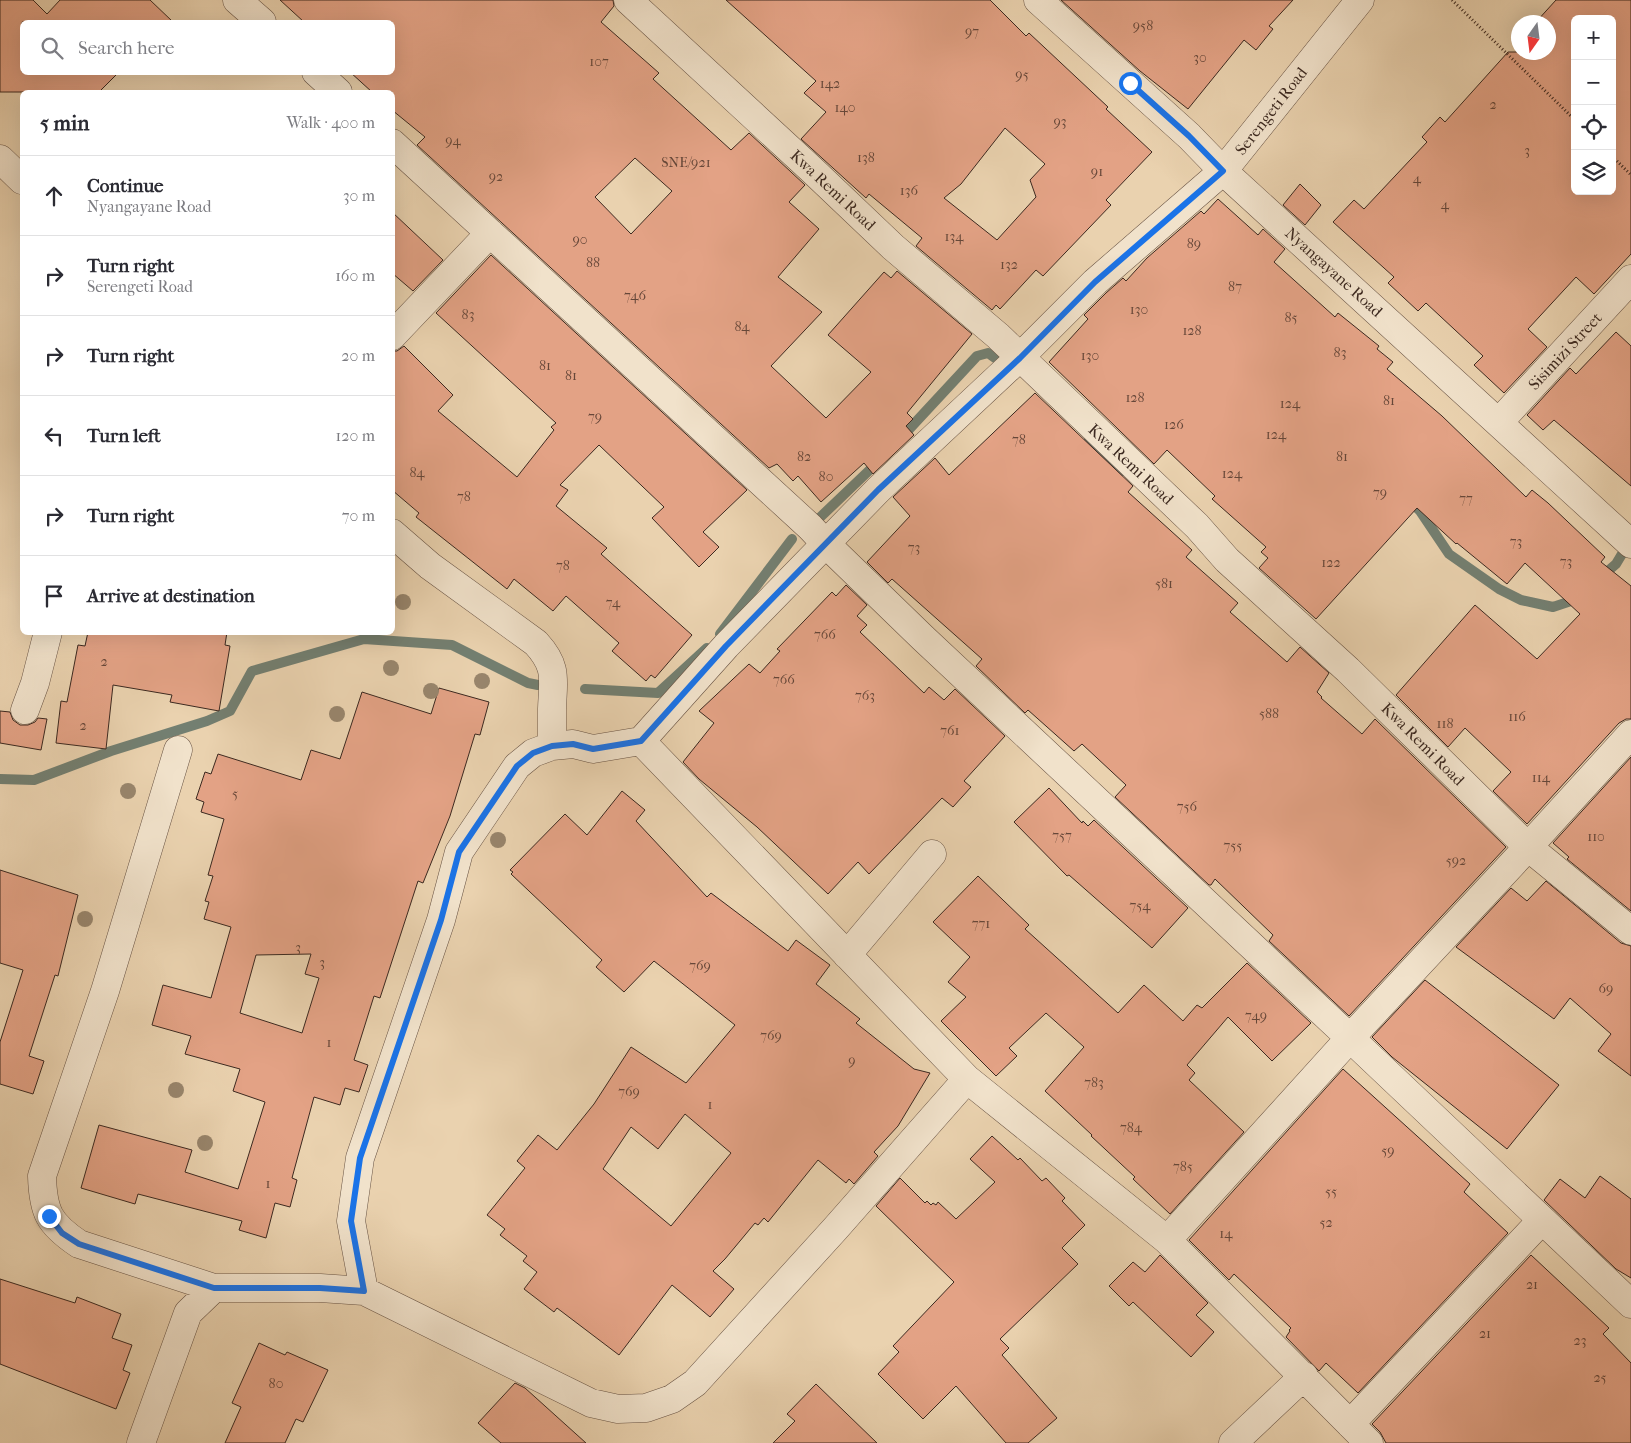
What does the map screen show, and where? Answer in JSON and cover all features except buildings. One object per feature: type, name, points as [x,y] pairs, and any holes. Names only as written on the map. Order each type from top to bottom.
[{"type":"street","points":[[237,0],[260,20]]},
{"type":"street","name":"Kwa Remi Road","points":[[628,0],[893,246],[998,336],[1197,526],[1227,560],[1348,670],[1528,848],[1631,931]]},
{"type":"street","name":"Nyangayane Road","points":[[1038,0],[1189,136],[1223,171],[1631,544]]},
{"type":"street","name":"Serengeti Road","points":[[641,741],[726,646],[878,490],[1020,358],[1095,282],[1223,171],[1360,0]]},
{"type":"street","points":[[319,75],[336,90]]},
{"type":"street","points":[[395,146],[810,527],[923,638],[1631,1304]]},
{"type":"street","points":[[0,159],[20,178]]},
{"type":"street","points":[[395,333],[490,233]]},
{"type":"street","name":"Sisimizi Street","points":[[1499,422],[1631,279]]},
{"type":"street","points":[[395,536],[430,566],[536,643],[546,654],[552,667],[554,682],[552,746]]},
{"type":"street","points":[[25,710],[35,683],[47,635]]},
{"type":"street","points":[[1167,1240],[1350,1038],[1528,848],[1631,734]]},
{"type":"street","points":[[364,1291],[351,1221],[360,1158],[441,920],[459,852],[517,766],[533,753],[552,746],[573,744],[593,749],[641,741],[967,1079],[1167,1240],[1360,1434],[1542,1220]]},
{"type":"street","points":[[178,750],[105,991],[42,1176],[42,1197],[49,1216],[62,1233],[79,1244],[214,1288],[320,1288],[364,1291],[591,1403],[618,1409],[646,1408],[672,1399],[695,1383],[835,1229],[967,1079]]},
{"type":"street","points":[[847,955],[932,854]]},
{"type":"street","points":[[141,1443],[188,1313],[214,1288]]},
{"type":"street","points":[[1233,1443],[1304,1376]]},
{"type":"path","points":[[1452,0],[1571,116]]},
{"type":"path","points":[[1616,160],[1631,175]]},
{"type":"waterway","points":[[900,439],[977,356],[988,353],[1002,363]]},
{"type":"waterway","points":[[1089,440],[1106,459],[1122,471]]},
{"type":"waterway","points":[[811,526],[878,462]]},
{"type":"waterway","points":[[1408,499],[1420,511],[1449,554],[1499,589],[1521,600],[1553,607],[1580,598]]},
{"type":"waterway","points":[[720,634],[792,539]]},
{"type":"waterway","points":[[1601,577],[1616,564],[1628,544]]},
{"type":"waterway","points":[[0,779],[34,780],[111,751],[207,721],[230,711],[252,671],[364,639],[452,645],[528,683],[538,685]]},
{"type":"waterway","points":[[585,689],[658,693],[707,648]]},
{"type":"route","points":[[49,1216],[62,1233],[79,1244],[214,1288],[320,1288],[364,1291],[351,1221],[360,1158],[441,920],[459,852],[504,782],[517,766],[533,753],[552,746],[573,744],[593,749],[641,741],[726,646],[878,490],[1020,358],[1095,282],[1223,171],[1189,136],[1130,83]]}]
